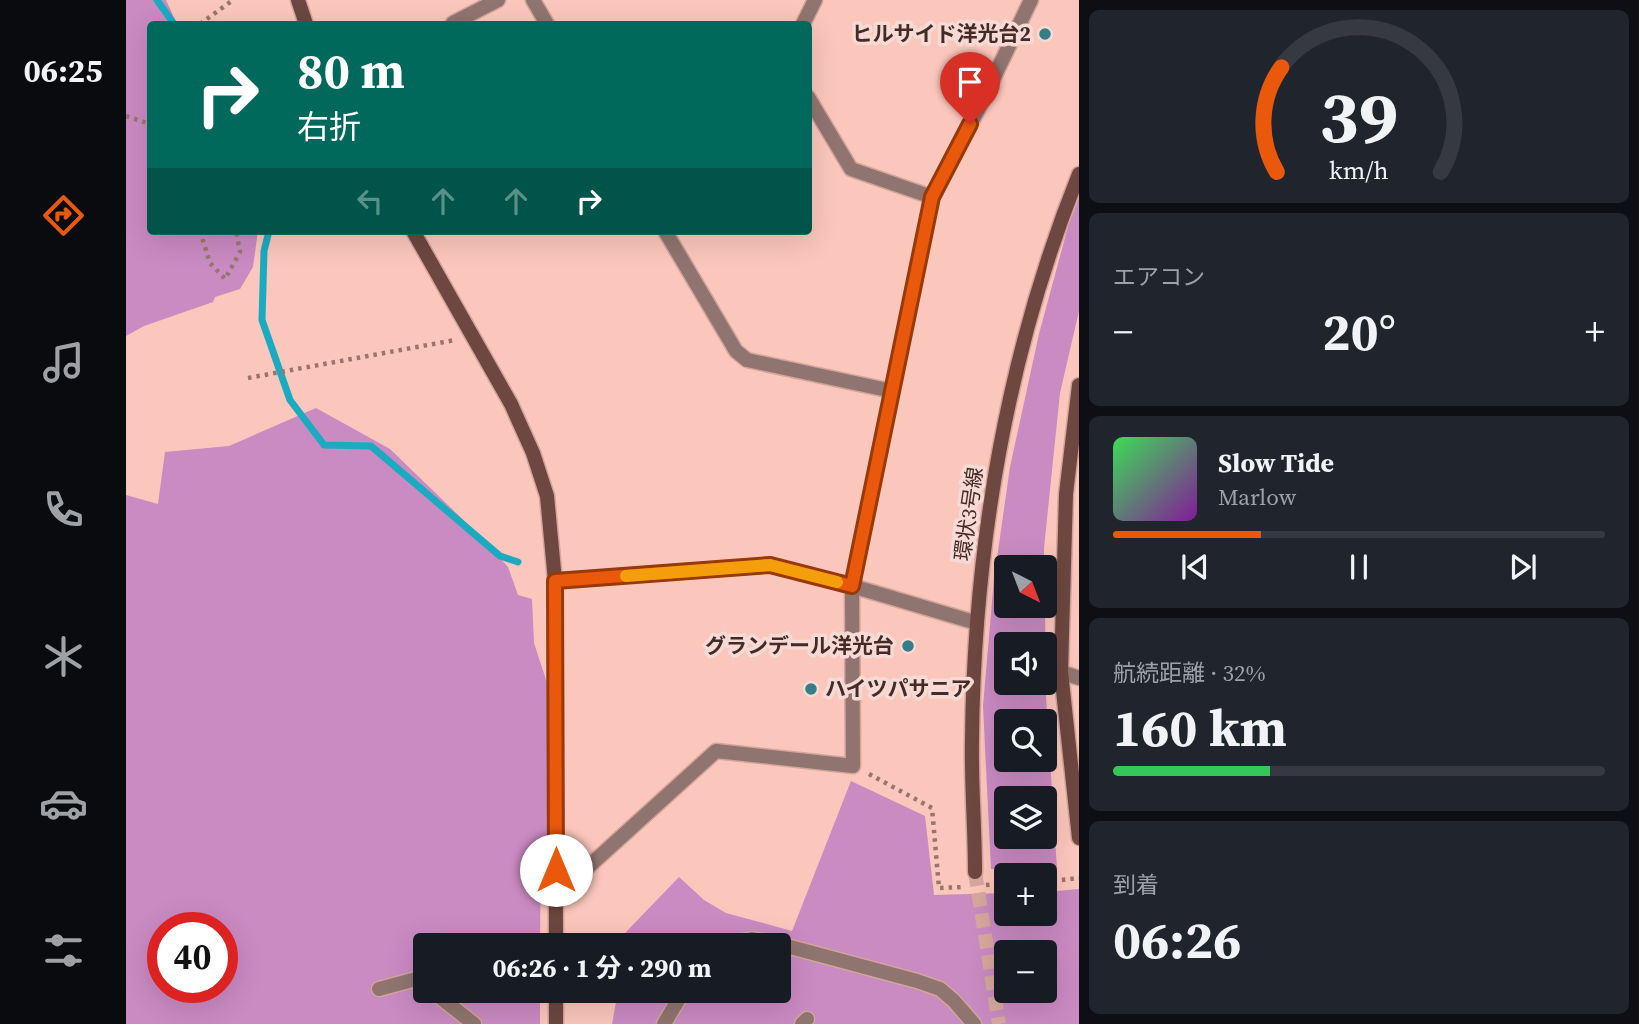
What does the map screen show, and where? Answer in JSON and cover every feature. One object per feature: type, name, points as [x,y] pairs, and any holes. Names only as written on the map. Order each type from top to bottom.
[{"type":"street","points":[[298,0],[305,21]]},
{"type":"street","points":[[457,21],[498,0]]},
{"type":"street","points":[[533,0],[545,21]]},
{"type":"street","points":[[804,21],[815,0]]},
{"type":"street","points":[[556,896],[716,751],[853,766],[852,586],[932,197],[1031,0]]},
{"type":"street","points":[[812,104],[851,169],[932,197]]},
{"type":"street","name":"環状3号線","points":[[977,878],[972,740],[977,623],[985,538],[1006,414],[1031,313],[1061,219],[1079,174]]},
{"type":"street","points":[[415,235],[511,404],[533,453],[547,496],[555,581],[556,933]]},
{"type":"street","points":[[667,235],[736,351],[747,360],[892,391]]},
{"type":"street","points":[[1079,385],[1066,494],[1061,672],[1079,838]]},
{"type":"street","points":[[555,581],[770,565],[977,623]]},
{"type":"street","points":[[1061,672],[1079,678]]},
{"type":"street","points":[[791,946],[940,989],[974,1024]]},
{"type":"street","points":[[379,989],[413,980]]},
{"type":"street","points":[[447,1003],[474,1024]]},
{"type":"street","points":[[556,1003],[556,1024]]},
{"type":"street","points":[[664,1024],[676,1003]]},
{"type":"path","points":[[204,21],[233,0]]},
{"type":"path","points":[[126,116],[147,123]]},
{"type":"path","points":[[201,235],[210,264],[225,279],[240,252],[237,235]]},
{"type":"path","points":[[247,378],[473,337]]},
{"type":"path","points":[[853,766],[932,808],[939,888],[966,886]]},
{"type":"path","points":[[977,878],[994,881]]},
{"type":"path","points":[[1057,881],[1079,878]]},
{"type":"shaded area","points":[[126,0],[166,0],[176,21],[147,21],[147,235],[257,235],[253,267],[240,289],[215,297],[213,302],[144,326],[126,336]]},
{"type":"shaded area","points":[[1079,198],[1079,311],[1060,393],[1044,555],[997,555],[1010,467],[1039,334],[1069,223]]},
{"type":"shaded area","points":[[316,408],[390,449],[481,537],[508,567],[518,595],[532,599],[534,643],[550,692],[551,836],[541,843],[540,933],[413,933],[413,1003],[540,1003],[540,1024],[126,1024],[126,495],[158,504],[165,452],[229,446]]},
{"type":"shaded area","points":[[994,579],[994,618],[1045,618],[1045,632],[994,632],[994,695],[1046,695],[1047,709],[994,709],[994,772],[1051,772],[1052,786],[994,786],[994,849],[1056,849],[1057,863],[994,863],[994,869],[991,869],[983,706]]},
{"type":"shaded area","points":[[851,781],[925,816],[934,895],[994,893],[994,926],[1057,926],[1057,891],[1079,889],[1079,1024],[612,1024],[616,1003],[791,1003],[791,933],[626,933],[679,877],[704,900],[726,913],[792,931]]},
{"type":"waterway","points":[[157,0],[172,21]]},
{"type":"waterway","points":[[268,235],[264,251],[262,320],[290,400],[324,445],[371,446],[500,556],[518,562]]},
{"type":"tunnel","points":[[975,872],[999,1024]]},
{"type":"slow traffic","points":[[626,576],[770,565],[837,582]]},
{"type":"place","name":"ヒルサイド洋光台2","points":[[1045,34]]},
{"type":"place","name":"グランデール洋光台","points":[[908,646]]},
{"type":"place","name":"ハイツパサニア","points":[[811,689]]},
{"type":"route","points":[[556,870],[555,581],[770,565],[852,586],[932,197],[970,124]]}]
